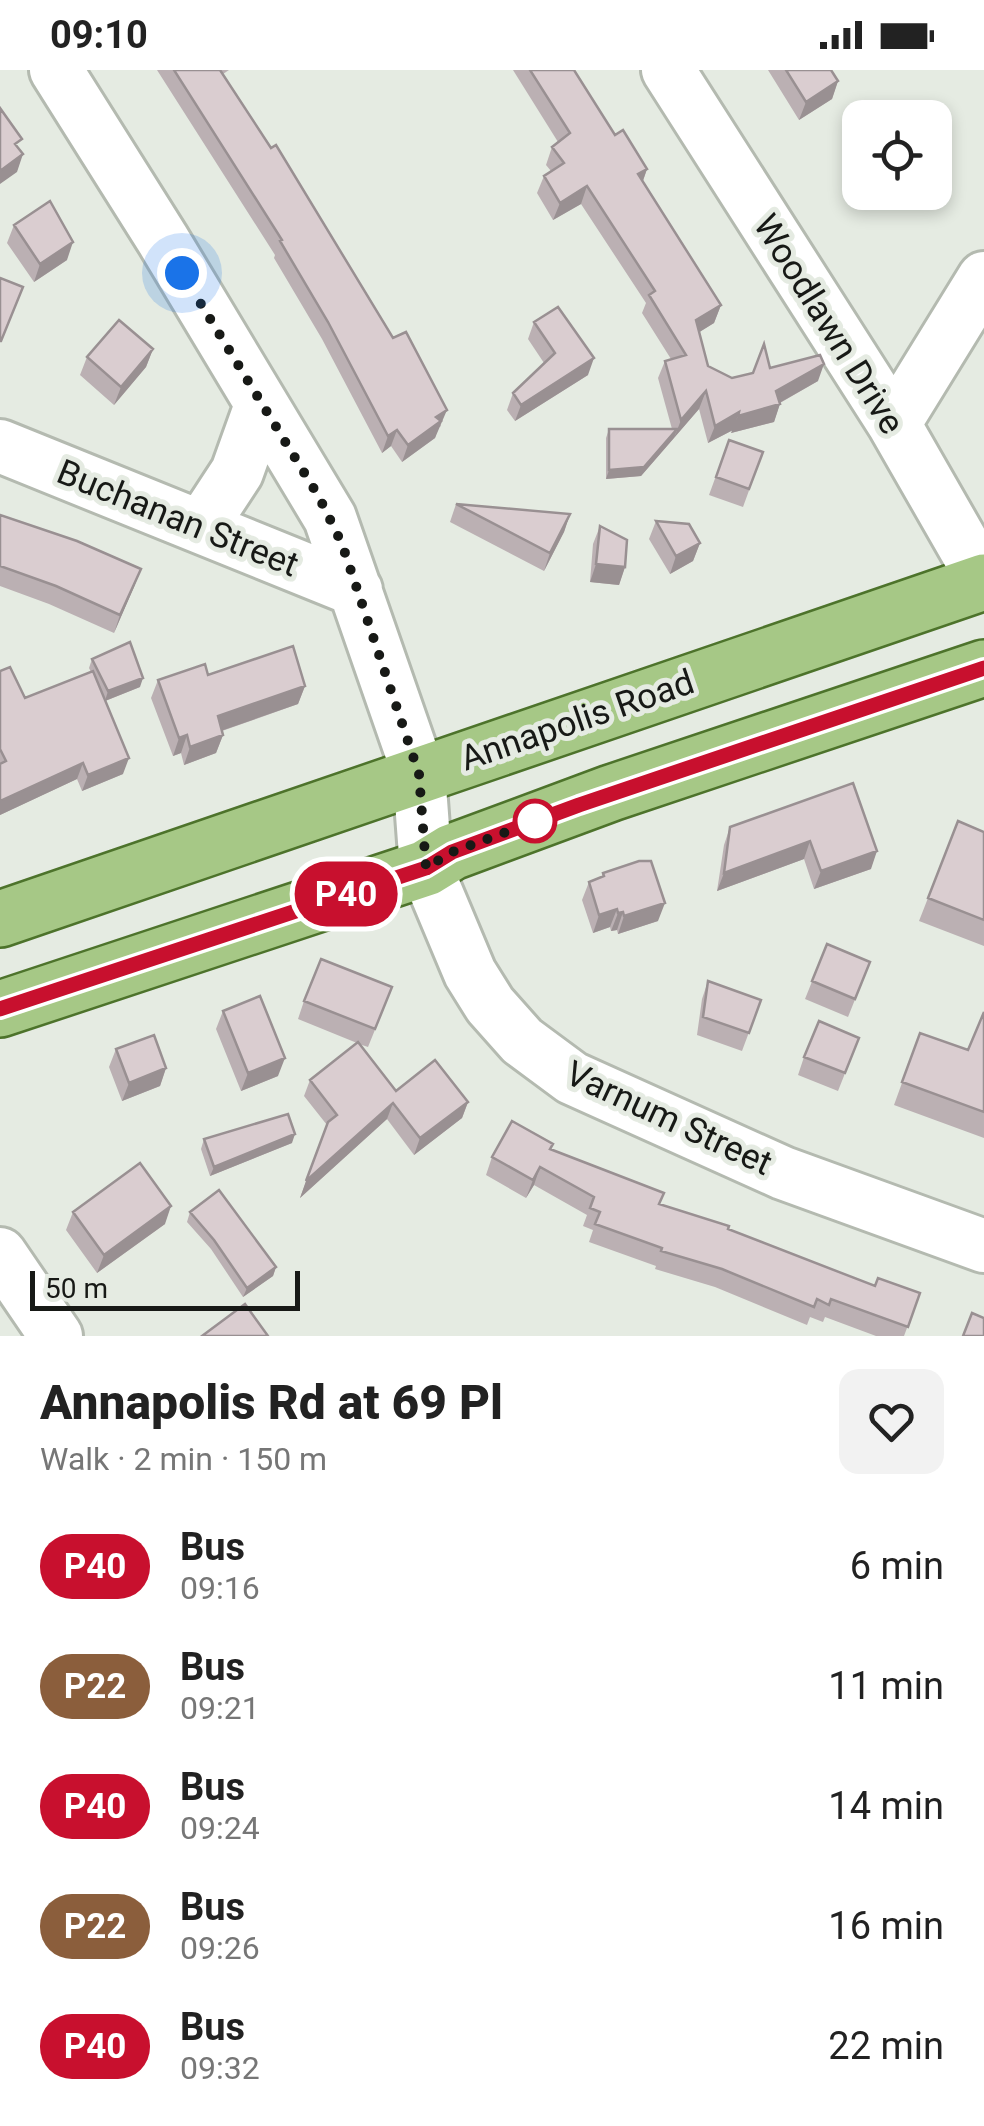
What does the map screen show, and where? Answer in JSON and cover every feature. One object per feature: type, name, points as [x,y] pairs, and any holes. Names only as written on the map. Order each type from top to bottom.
[{"type":"main road","name":"Annapolis Road","points":[[0,919],[984,582]]},
{"type":"main road","points":[[0,1008],[426,868],[452,852],[595,799],[984,668]]},
{"type":"street","name":"Varnum Street","points":[[56,70],[163,240],[324,507],[342,544],[419,774],[426,868],[470,973],[490,1005],[522,1041],[572,1078],[782,1172],[984,1246]]},
{"type":"street","name":"Woodlawn Drive","points":[[668,70],[894,424],[984,582]]},
{"type":"street","points":[[894,424],[984,278]]},
{"type":"street","points":[[201,527],[238,472],[261,405]]},
{"type":"street","name":"Buchanan Street","points":[[0,446],[356,590]]},
{"type":"street","points":[[0,1254],[56,1336]]},
{"type":"building","points":[[174,70],[220,70],[271,148],[276,145],[393,338],[406,332],[447,410],[436,417],[441,421],[408,445],[397,430],[388,436],[282,240]]},
{"type":"building","points":[[530,70],[574,70],[615,135],[623,130],[647,169],[638,174],[721,305],[696,320],[708,366],[732,378],[753,373],[764,344],[770,368],[820,355],[824,364],[776,391],[780,404],[738,416],[739,412],[715,426],[706,391],[681,420],[665,361],[686,355],[649,295],[655,291],[587,186],[560,203],[544,176],[564,163],[552,147],[570,133]]},
{"type":"building","points":[[786,70],[831,70],[838,81],[806,102]]},
{"type":"building","points":[[0,108],[22,139],[15,144],[23,154],[0,171]]},
{"type":"building","points":[[50,201],[73,242],[40,264],[14,225]]},
{"type":"building","points":[[0,278],[23,287],[1,341],[0,341]]},
{"type":"building","points":[[558,307],[594,358],[521,405],[513,393],[555,353],[534,322]]},
{"type":"building","points":[[119,320],[153,349],[121,387],[87,357]]},
{"type":"building","points":[[609,429],[677,429],[644,467],[609,470]]},
{"type":"building","points":[[729,440],[763,452],[749,489],[716,477]]},
{"type":"building","points":[[456,504],[570,514],[550,553]]},
{"type":"building","points":[[0,515],[77,541],[141,569],[120,615],[0,566]]},
{"type":"building","points":[[656,521],[689,524],[700,543],[676,556]]},
{"type":"building","points":[[600,526],[627,540],[625,567],[596,564]]},
{"type":"building","points":[[130,642],[143,678],[108,691],[92,659]]},
{"type":"building","points":[[293,646],[305,686],[218,716],[223,735],[190,747],[187,735],[179,738],[158,680],[205,664],[208,675]]},
{"type":"building","points":[[10,667],[25,698],[93,671],[129,758],[88,775],[83,763],[0,801],[0,764],[6,761],[0,749],[0,671]]},
{"type":"building","points":[[853,783],[877,851],[821,871],[810,841],[724,873],[730,827]]},
{"type":"building","points":[[958,821],[984,832],[984,920],[928,898]]},
{"type":"building","points":[[639,861],[651,861],[665,903],[624,916],[617,909],[599,915],[589,882]]},
{"type":"building","points":[[827,944],[870,962],[855,999],[812,981]]},
{"type":"building","points":[[321,959],[392,987],[375,1029],[304,1001]]},
{"type":"building","points":[[708,981],[761,1000],[749,1033],[703,1017]]},
{"type":"building","points":[[260,996],[285,1058],[248,1073],[223,1011]]},
{"type":"building","points":[[984,1012],[984,1112],[902,1082],[920,1033],[968,1050]]},
{"type":"building","points":[[819,1021],[859,1038],[845,1073],[804,1057]]},
{"type":"building","points":[[154,1035],[166,1068],[129,1083],[116,1049]]},
{"type":"building","points":[[358,1042],[396,1091],[435,1060],[468,1102],[420,1138],[393,1103],[306,1181],[328,1122],[337,1115],[310,1080]]},
{"type":"building","points":[[288,1114],[295,1134],[214,1167],[204,1139]]},
{"type":"building","points":[[512,1121],[553,1144],[550,1149],[664,1193],[659,1204],[729,1226],[728,1229],[875,1286],[878,1278],[920,1293],[908,1327],[831,1299],[829,1305],[817,1299],[814,1307],[595,1224],[600,1212],[590,1208],[594,1197],[540,1167],[533,1180],[492,1157]]},
{"type":"building","points":[[140,1163],[171,1206],[104,1255],[73,1212]]},
{"type":"building","points":[[219,1190],[276,1267],[247,1288],[190,1212]]},
{"type":"building","points":[[245,1304],[268,1336],[202,1336]]},
{"type":"building","points":[[972,1313],[984,1318],[984,1336],[963,1336]]},
{"type":"bus line","name":"P40","points":[[0,1009],[426,868],[452,852],[579,805],[984,668]]},
{"type":"route","points":[[182,273],[319,497],[342,544],[419,774],[426,868],[452,852],[547,817],[535,821]]}]
